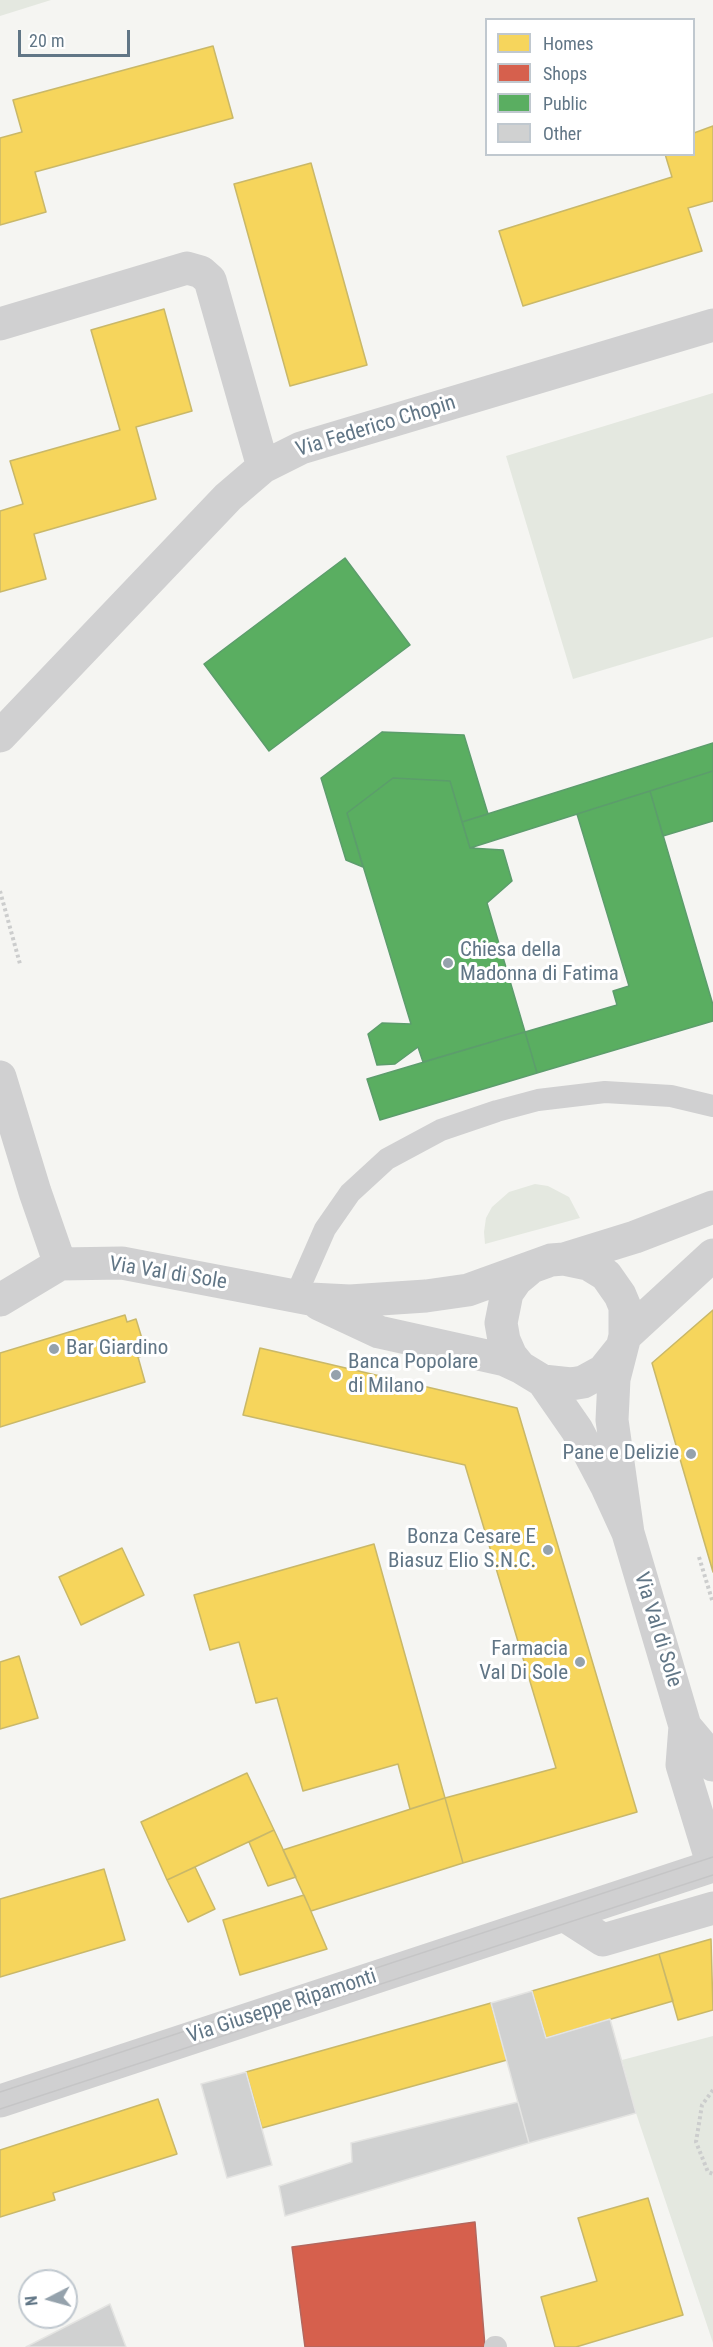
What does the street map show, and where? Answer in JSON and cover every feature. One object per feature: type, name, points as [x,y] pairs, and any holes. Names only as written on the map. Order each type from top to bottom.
[{"type":"street","points":[[0,324],[187,268],[201,272],[210,280],[263,467]]},
{"type":"street","name":"Via Federico Chopin","points":[[0,735],[228,497],[263,467],[301,448],[713,324]]},
{"type":"street","points":[[0,1077],[35,1192],[60,1264],[0,1300]]},
{"type":"street","points":[[564,1259],[635,1237],[713,1207]]},
{"type":"street","points":[[622,1343],[713,1255]]},
{"type":"street","name":"Via Val di Sole","points":[[628,1533],[612,1420],[614,1379],[622,1343],[625,1307],[614,1284],[606,1275],[588,1264],[564,1259],[540,1263],[516,1280],[507,1293],[501,1323],[504,1340],[511,1356],[531,1374],[577,1430],[628,1533],[685,1726],[682,1766],[713,1866]]},
{"type":"street","name":"Via Val di Sole","points":[[60,1264],[122,1263],[303,1297],[350,1301],[426,1296],[468,1290],[528,1270]]},
{"type":"street","name":"Via Val di Sole","points":[[303,1297],[379,1332],[505,1360],[531,1374],[557,1384],[583,1382],[603,1371],[622,1343]]},
{"type":"street","name":"Via Val di Sole","points":[[685,1726],[711,1757],[713,1765]]},
{"type":"street","points":[[564,1915],[603,1940],[706,1910],[713,1866]]},
{"type":"street","name":"Via Giuseppe Ripamonti","points":[[0,2101],[713,1866]]},
{"type":"lane","points":[[303,1297],[324,1229],[350,1193],[387,1159],[441,1130],[496,1110],[538,1100],[605,1092],[671,1096],[713,1106]]},
{"type":"path","points":[[0,891],[20,964]]},
{"type":"path","points":[[699,1557],[713,1602]]},
{"type":"path","points":[[713,2090],[702,2105],[696,2142],[708,2172],[713,2174]]},
{"type":"shaded area","points":[[0,0],[51,0],[0,16]]},
{"type":"shaded area","points":[[713,393],[713,637],[573,679],[506,456]]},
{"type":"shaded area","points":[[535,1184],[548,1186],[569,1197],[580,1218],[485,1244],[486,1218],[492,1207],[509,1192]]},
{"type":"shaded area","points":[[713,2036],[713,2343],[636,2113],[622,2060]]},
{"type":"building: Homes","points":[[213,46],[233,118],[35,172],[46,212],[0,225],[0,138],[22,132],[13,100]]},
{"type":"building: Homes","points":[[713,126],[713,201],[688,208],[702,251],[523,306],[499,231],[672,177],[666,156],[695,156],[695,133]]},
{"type":"building: Homes","points":[[311,163],[367,365],[290,386],[234,184]]},
{"type":"building: Homes","points":[[164,309],[192,411],[136,427],[156,499],[34,534],[46,579],[0,592],[0,511],[23,504],[10,461],[120,430],[91,330]]},
{"type":"building: Homes","points":[[713,1310],[713,1572],[652,1363]]},
{"type":"building: Homes","points":[[125,1315],[127,1322],[136,1319],[147,1355],[138,1357],[145,1382],[0,1427],[0,1353]]},
{"type":"building: Homes","points":[[260,1348],[517,1408],[637,1812],[463,1863],[445,1798],[556,1768],[465,1465],[243,1415]]},
{"type":"building: Homes","points":[[374,1544],[445,1798],[410,1809],[398,1764],[303,1791],[277,1698],[256,1703],[239,1642],[210,1650],[194,1595]]},
{"type":"building: Homes","points":[[122,1548],[144,1595],[81,1625],[59,1577]]},
{"type":"building: Homes","points":[[19,1656],[38,1718],[0,1729],[0,1662]]},
{"type":"building: Homes","points":[[247,1773],[274,1830],[167,1880],[141,1822]]},
{"type":"building: Homes","points":[[445,1798],[463,1863],[311,1911],[283,1850]]},
{"type":"building: Homes","points":[[274,1830],[296,1877],[268,1886],[249,1842]]},
{"type":"building: Homes","points":[[195,1867],[215,1909],[188,1922],[167,1880]]},
{"type":"building: Homes","points":[[104,1869],[125,1940],[0,1977],[0,1899]]},
{"type":"building: Homes","points":[[304,1895],[327,1949],[240,1975],[223,1920]]},
{"type":"building: Homes","points":[[711,1939],[713,2010],[678,2020],[659,1954]]},
{"type":"building: Homes","points":[[659,1954],[673,2001],[546,2038],[532,1991]]},
{"type":"building: Homes","points":[[491,2003],[507,2060],[262,2128],[246,2072]]},
{"type":"building: Homes","points":[[158,2099],[177,2154],[53,2193],[55,2200],[0,2217],[0,2150]]},
{"type":"building: Homes","points":[[648,2198],[683,2315],[576,2347],[555,2347],[541,2297],[597,2281],[578,2218]]},
{"type":"building: Shops","points":[[475,2222],[485,2347],[305,2347],[292,2247]]},
{"type":"building: Public","points":[[345,558],[410,645],[269,751],[204,664]]},
{"type":"building: Public","points":[[382,732],[464,735],[488,814],[462,822],[450,781],[393,778],[347,813],[363,867],[346,860],[321,778]]},
{"type":"building: Public","points":[[713,743],[713,771],[470,848],[462,822]]},
{"type":"building: Public","points":[[713,771],[713,821],[663,836],[650,791]]},
{"type":"building: Public","name":"Chiesa della Madonna di Fatima","points":[[393,778],[450,781],[470,848],[503,850],[512,881],[487,903],[525,1032],[423,1062],[418,1047],[395,1064],[377,1065],[368,1034],[382,1023],[411,1024],[347,813]]},
{"type":"building: Public","points":[[650,791],[713,1005],[713,1021],[537,1073],[525,1032],[617,1005],[613,991],[629,986],[577,814]]},
{"type":"building: Public","points":[[525,1032],[537,1073],[380,1120],[367,1079]]},
{"type":"building: Other","points":[[532,1991],[546,2038],[610,2019],[636,2113],[529,2143],[491,2003]]},
{"type":"building: Other","points":[[246,2072],[272,2165],[227,2178],[201,2084]]},
{"type":"building: Other","points":[[518,2102],[529,2143],[285,2216],[279,2186],[352,2162],[351,2143]]},
{"type":"building: Other","points":[[110,2304],[126,2347],[26,2347],[61,2329],[78,2329],[78,2320]]},
{"type":"tram line","points":[[0,2092],[713,1857]]},
{"type":"tram line","points":[[0,2109],[713,1875]]},
{"type":"place","name":"Chiesa della Madonna di Fatima","points":[[448,963]]},
{"type":"place","name":"Bar Giardino","points":[[54,1349]]},
{"type":"place","name":"Banca Popolare di Milano","points":[[336,1375]]},
{"type":"place","name":"Pane e Delizie","points":[[691,1454]]},
{"type":"place","name":"Bonza Cesare E Biasuz Elio S.N.C.","points":[[548,1550]]},
{"type":"place","name":"Farmacia Val Di Sole","points":[[580,1662]]}]
